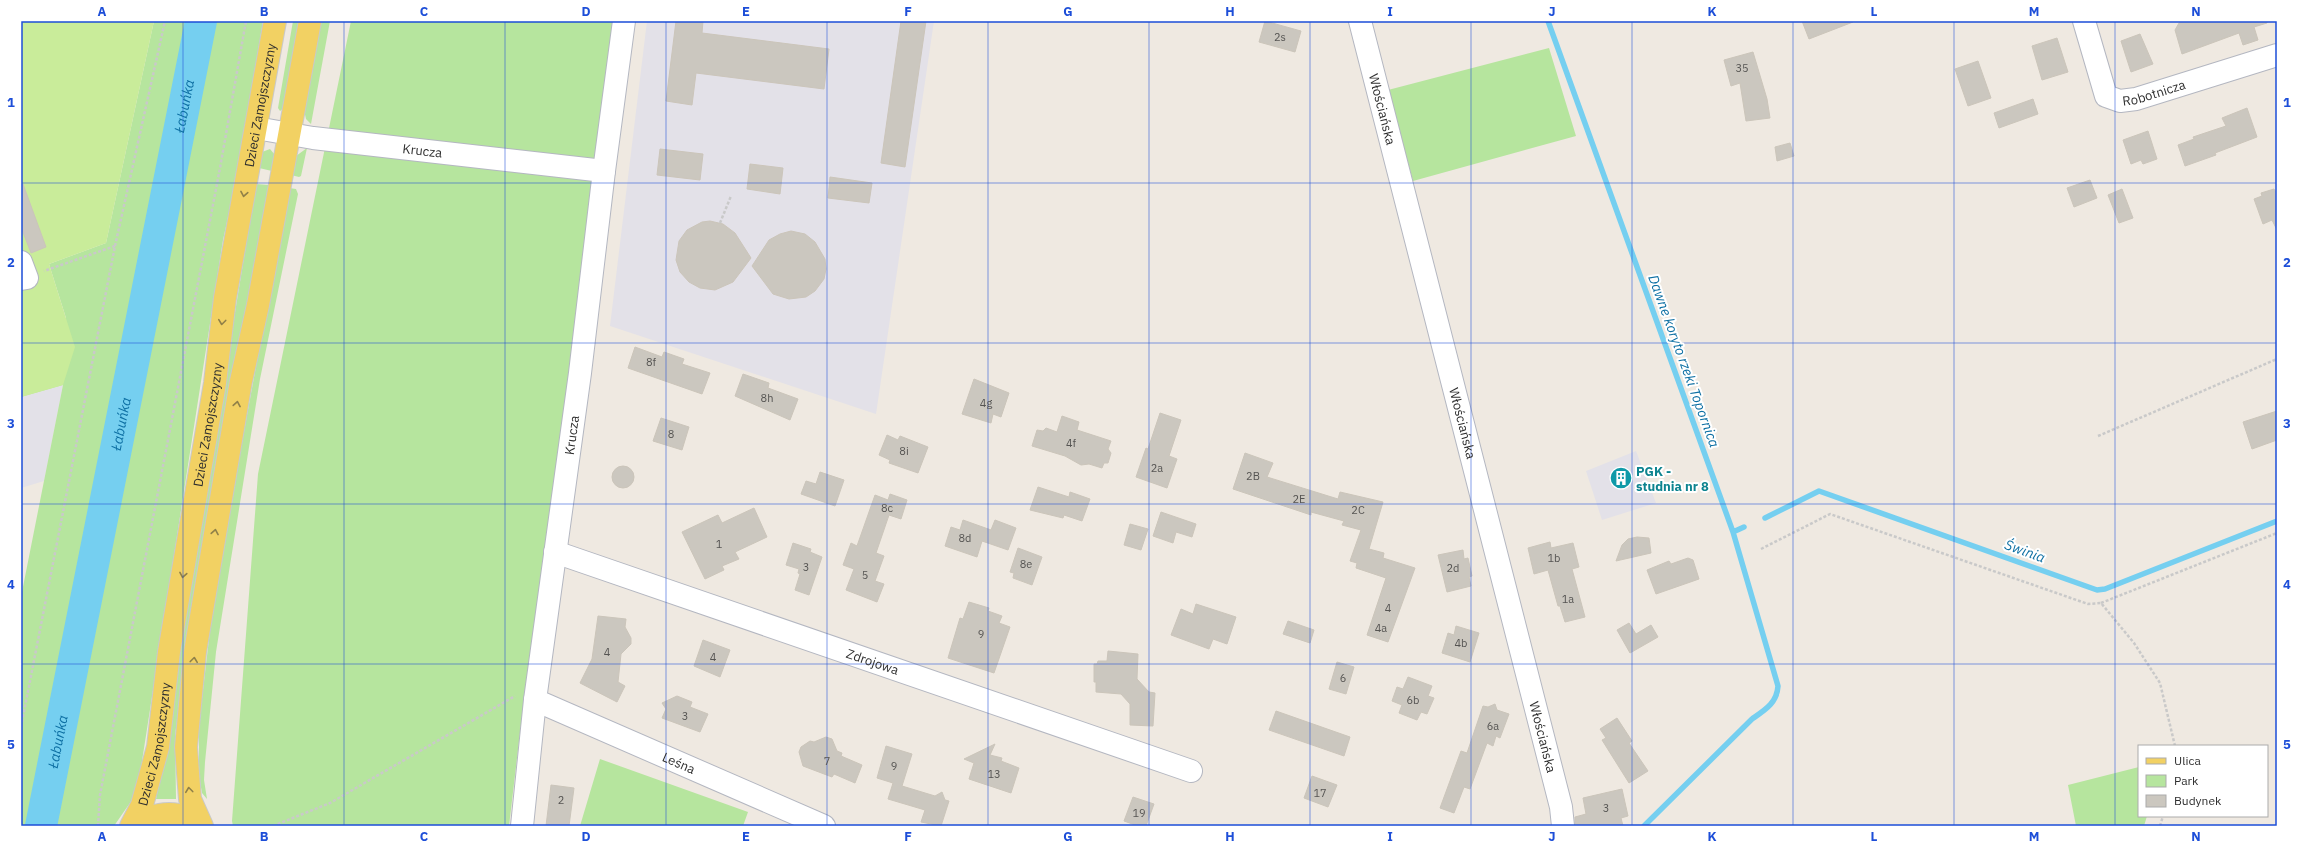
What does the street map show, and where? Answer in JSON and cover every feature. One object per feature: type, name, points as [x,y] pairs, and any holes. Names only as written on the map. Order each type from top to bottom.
[{"type":"main road","name":"Dzieci Zamojszczyzny","points":[[131,826],[142,805],[158,747],[170,652],[216,383],[225,298],[275,21]]},
{"type":"main road","name":"Dzieci Zamojszczyzny","points":[[201,826],[190,799],[186,748],[195,652],[241,381],[258,305],[310,21]]},
{"type":"main road","points":[[138,826],[150,818],[170,814],[190,819],[201,826]]},
{"type":"street","name":"Krucza","points":[[522,826],[526,697],[555,552],[580,373],[604,171],[624,21]]},
{"type":"street","name":"Włościańska","points":[[1360,21],[1561,807],[1563,826]]},
{"type":"street","name":"Robotnicza","points":[[2084,21],[2106,96],[2112,100],[2136,99],[2277,55]]},
{"type":"street","name":"Krucza","points":[[256,128],[290,135],[604,171]]},
{"type":"street","name":"Zdrojowa","points":[[555,552],[1191,771]]},
{"type":"street","name":"Leśna","points":[[526,697],[824,826]]},
{"type":"path","points":[[21,727],[115,246],[165,21]]},
{"type":"path","points":[[98,826],[100,795],[220,168],[246,21]]},
{"type":"path","points":[[720,223],[732,196]]},
{"type":"path","points":[[23,273],[115,246]]},
{"type":"path","points":[[2098,436],[2277,359]]},
{"type":"path","points":[[1761,549],[1830,514],[2088,604],[2101,603],[2277,533]]},
{"type":"path","points":[[2101,603],[2134,642],[2160,683],[2175,745]]},
{"type":"path","points":[[273,826],[330,803],[526,697]]},
{"type":"shaded area","points":[[647,21],[934,21],[876,414],[610,326]]},
{"type":"shaded area","points":[[63,385],[44,481],[21,488],[21,397]]},
{"type":"shaded area","points":[[1636,451],[1656,503],[1602,520],[1586,471]]},
{"type":"green space","points":[[21,21],[154,21],[106,243],[49,264],[75,347],[63,385],[21,397]]},
{"type":"green space","points":[[154,21],[263,21],[238,172],[223,240],[140,774],[132,800],[114,826],[21,826],[21,597],[63,385],[21,397],[66,318],[49,264],[106,243]]},
{"type":"green space","points":[[293,21],[300,21],[284,108],[280,111],[278,108]]},
{"type":"green space","points":[[321,21],[330,21],[311,124],[306,119],[304,110]]},
{"type":"green space","points":[[351,21],[618,21],[525,690],[509,826],[233,826],[232,821],[258,474]]},
{"type":"green space","points":[[1549,48],[1576,136],[1413,181],[1388,90]]},
{"type":"green space","points":[[307,148],[301,176],[291,175],[296,156]]},
{"type":"green space","points":[[270,149],[275,155],[272,171],[259,168],[262,152]]},
{"type":"green space","points":[[256,184],[269,185],[189,638],[175,735],[176,799],[156,799],[170,732],[177,667]]},
{"type":"green space","points":[[289,188],[296,189],[298,194],[260,379],[216,652],[205,762],[204,780],[207,799],[202,793],[199,776],[199,724],[215,588]]},
{"type":"green space","points":[[600,759],[748,812],[743,826],[580,826]]},
{"type":"green space","points":[[2138,767],[2138,817],[2147,817],[2144,826],[2076,826],[2068,785]]},
{"type":"building","points":[[676,21],[703,21],[702,33],[829,49],[824,89],[696,73],[692,105],[666,101]]},
{"type":"building","points":[[901,21],[926,21],[905,167],[881,163]]},
{"type":"building","points":[[1265,21],[1301,31],[1295,52],[1259,42]]},
{"type":"building","points":[[1802,21],[1853,21],[1853,22],[1809,39]]},
{"type":"building","points":[[2183,21],[2267,21],[2267,23],[2254,27],[2258,40],[2243,45],[2239,33],[2182,54],[2175,30],[2179,23]]},
{"type":"building","points":[[2140,34],[2153,64],[2131,72],[2121,41]]},
{"type":"building","points":[[2057,38],[2068,72],[2042,80],[2032,46]]},
{"type":"building","points":[[1753,52],[1767,99],[1770,118],[1746,121],[1740,83],[1731,86],[1724,60]]},
{"type":"building","points":[[1978,61],[1991,98],[1968,106],[1955,69]]},
{"type":"building","points":[[2033,99],[2038,114],[1999,128],[1994,113]]},
{"type":"building","points":[[2247,108],[2257,137],[2215,153],[2216,155],[2185,166],[2178,145],[2194,139],[2193,137],[2226,126],[2222,118]]},
{"type":"building","points":[[2148,131],[2157,159],[2143,164],[2141,160],[2131,164],[2123,140]]},
{"type":"building","points":[[1790,143],[1794,156],[1777,161],[1775,147]]},
{"type":"building","points":[[660,149],[703,154],[700,180],[657,175]]},
{"type":"building","points":[[750,164],[783,168],[780,194],[747,189]]},
{"type":"building","points":[[830,177],[872,183],[869,203],[828,198]]},
{"type":"building","points":[[2090,180],[2097,198],[2074,207],[2067,188]]},
{"type":"building","points":[[23,184],[46,247],[31,253],[21,227]]},
{"type":"building","points":[[2122,189],[2133,218],[2119,223],[2108,195]]},
{"type":"building","points":[[2274,189],[2277,191],[2277,230],[2272,220],[2263,224],[2254,199],[2262,196],[2261,193]]},
{"type":"building","points":[[710,221],[723,224],[735,233],[751,258],[733,282],[715,290],[700,288],[689,282],[680,272],[676,260],[679,241],[687,230],[702,222]]},
{"type":"building","points":[[791,231],[805,234],[815,242],[825,259],[826,269],[824,279],[815,291],[806,297],[789,299],[773,294],[752,266],[769,240],[780,234]]},
{"type":"building","points":[[635,347],[662,357],[664,352],[684,359],[682,364],[710,373],[702,394],[628,368]]},
{"type":"building","points":[[743,374],[769,383],[768,388],[798,399],[790,420],[735,396]]},
{"type":"building","points":[[974,379],[1009,393],[1001,417],[993,414],[991,423],[962,414]]},
{"type":"building","points":[[2277,411],[2277,440],[2252,449],[2243,422]]},
{"type":"building","points":[[1160,413],[1181,420],[1169,456],[1177,459],[1167,488],[1136,477],[1146,448],[1148,449]]},
{"type":"building","points":[[1062,416],[1079,422],[1077,430],[1111,441],[1108,449],[1111,453],[1108,463],[1104,463],[1102,468],[1089,464],[1081,465],[1065,456],[1032,446],[1037,430],[1043,431],[1046,428],[1057,432]]},
{"type":"building","points":[[661,418],[689,427],[682,450],[653,441]]},
{"type":"building","points":[[887,435],[898,440],[900,436],[928,447],[918,473],[889,463],[890,460],[879,455]]},
{"type":"building","points":[[1245,453],[1273,463],[1267,477],[1338,499],[1340,492],[1383,502],[1369,549],[1384,553],[1383,558],[1415,568],[1388,642],[1367,635],[1386,578],[1356,568],[1357,563],[1350,561],[1361,530],[1342,525],[1344,521],[1311,512],[1311,515],[1233,489]]},
{"type":"building","points":[[623,466],[631,469],[634,477],[631,485],[623,488],[615,485],[612,477],[615,469]]},
{"type":"building","points":[[820,472],[844,480],[835,506],[801,494],[806,481],[816,484]]},
{"type":"building","points":[[1038,487],[1069,497],[1070,492],[1090,499],[1082,521],[1064,515],[1063,518],[1030,510]]},
{"type":"building","points":[[890,494],[907,500],[901,519],[889,515],[876,553],[884,556],[875,581],[884,584],[877,602],[846,590],[854,569],[843,565],[851,543],[857,546],[875,495],[888,500]]},
{"type":"building","points":[[754,508],[767,537],[735,552],[739,559],[722,566],[724,570],[705,579],[682,532],[718,515],[722,523]]},
{"type":"building","points":[[1161,512],[1196,524],[1192,537],[1176,532],[1173,543],[1153,536]]},
{"type":"building","points":[[963,520],[991,530],[995,520],[1016,528],[1008,550],[982,541],[977,557],[945,546],[951,527],[960,530]]},
{"type":"building","points":[[1130,524],[1148,529],[1141,550],[1124,545]]},
{"type":"building","points":[[1637,537],[1649,538],[1651,553],[1616,561],[1622,545],[1628,539]]},
{"type":"building","points":[[1550,542],[1551,548],[1573,543],[1579,567],[1572,569],[1585,617],[1565,622],[1560,606],[1558,606],[1548,570],[1534,574],[1528,548]]},
{"type":"building","points":[[793,543],[811,549],[810,552],[822,557],[809,595],[795,590],[800,574],[798,573],[799,569],[786,565]]},
{"type":"building","points":[[1018,548],[1042,557],[1032,585],[1013,578],[1014,573],[1010,572]]},
{"type":"building","points":[[1463,550],[1464,559],[1468,558],[1472,576],[1469,577],[1471,586],[1447,592],[1438,555]]},
{"type":"building","points":[[1688,558],[1693,560],[1699,579],[1656,594],[1647,570],[1669,561],[1671,564]]},
{"type":"building","points":[[969,602],[989,608],[988,611],[1002,616],[999,623],[1010,627],[994,673],[948,658],[960,618],[963,619]]},
{"type":"building","points":[[1196,604],[1236,617],[1227,644],[1213,639],[1209,649],[1171,635],[1181,609],[1193,614]]},
{"type":"building","points":[[598,616],[626,619],[625,627],[631,638],[631,644],[621,654],[618,682],[625,686],[617,702],[580,683],[592,659]]},
{"type":"building","points":[[1288,621],[1314,630],[1310,643],[1283,634]]},
{"type":"building","points":[[1629,623],[1636,634],[1651,625],[1658,637],[1630,653],[1617,630]]},
{"type":"building","points":[[1456,626],[1479,633],[1470,662],[1442,653],[1448,633],[1454,635]]},
{"type":"building","points":[[703,640],[730,650],[720,677],[694,666]]},
{"type":"building","points":[[1108,651],[1138,654],[1137,679],[1149,692],[1155,693],[1153,726],[1130,725],[1130,704],[1121,694],[1096,692],[1096,682],[1094,682],[1094,664],[1097,664],[1098,661],[1107,661]]},
{"type":"building","points":[[1337,662],[1354,667],[1346,694],[1329,689]]},
{"type":"building","points":[[1408,677],[1432,686],[1428,696],[1434,698],[1427,714],[1421,712],[1417,720],[1399,713],[1402,705],[1392,701],[1397,687],[1403,689]]},
{"type":"building","points":[[677,696],[692,702],[690,707],[708,714],[700,732],[662,718],[666,709],[662,703]]},
{"type":"building","points":[[1495,704],[1497,710],[1509,714],[1500,738],[1496,736],[1493,746],[1487,743],[1470,789],[1464,787],[1454,813],[1440,808],[1461,751],[1467,753],[1483,706],[1488,707]]},
{"type":"building","points":[[1276,711],[1350,737],[1344,756],[1269,730]]},
{"type":"building","points":[[1617,718],[1632,741],[1629,743],[1648,771],[1629,783],[1602,740],[1606,738],[1600,729]]},
{"type":"building","points":[[826,737],[832,739],[837,751],[842,753],[841,756],[862,765],[855,783],[834,774],[832,777],[803,766],[799,752],[801,747],[810,741],[814,742]]},
{"type":"building","points":[[995,744],[990,755],[1002,758],[1001,761],[1019,768],[1011,793],[969,779],[974,763],[964,759]]},
{"type":"building","points":[[886,746],[912,754],[902,786],[935,796],[942,792],[945,800],[949,801],[941,826],[921,822],[925,810],[888,799],[893,783],[877,778]]},
{"type":"building","points":[[1312,776],[1337,785],[1328,807],[1304,798]]},
{"type":"building","points":[[551,785],[574,788],[569,826],[546,826]]},
{"type":"building","points":[[1622,789],[1628,816],[1621,818],[1623,826],[1575,826],[1575,817],[1586,814],[1583,798]]},
{"type":"building","points":[[1133,797],[1154,804],[1146,826],[1138,826],[1124,821]]},
{"type":"waterway","name":"Łabuńka","points":[[41,826],[201,21]]},
{"type":"waterway","name":"Dawne koryto rzeki Topornica","points":[[1548,21],[1733,532],[1778,686],[1777,692],[1770,706],[1752,719],[1644,826]]},
{"type":"waterway","name":"Świnia","points":[[1765,518],[1819,491],[2097,590],[2105,589],[2277,521]]},
{"type":"waterway","name":"Świnia","points":[[1733,532],[1744,527]]},
{"type":"place","name":"PGK - studnia nr 8","points":[[1621,478]]}]
